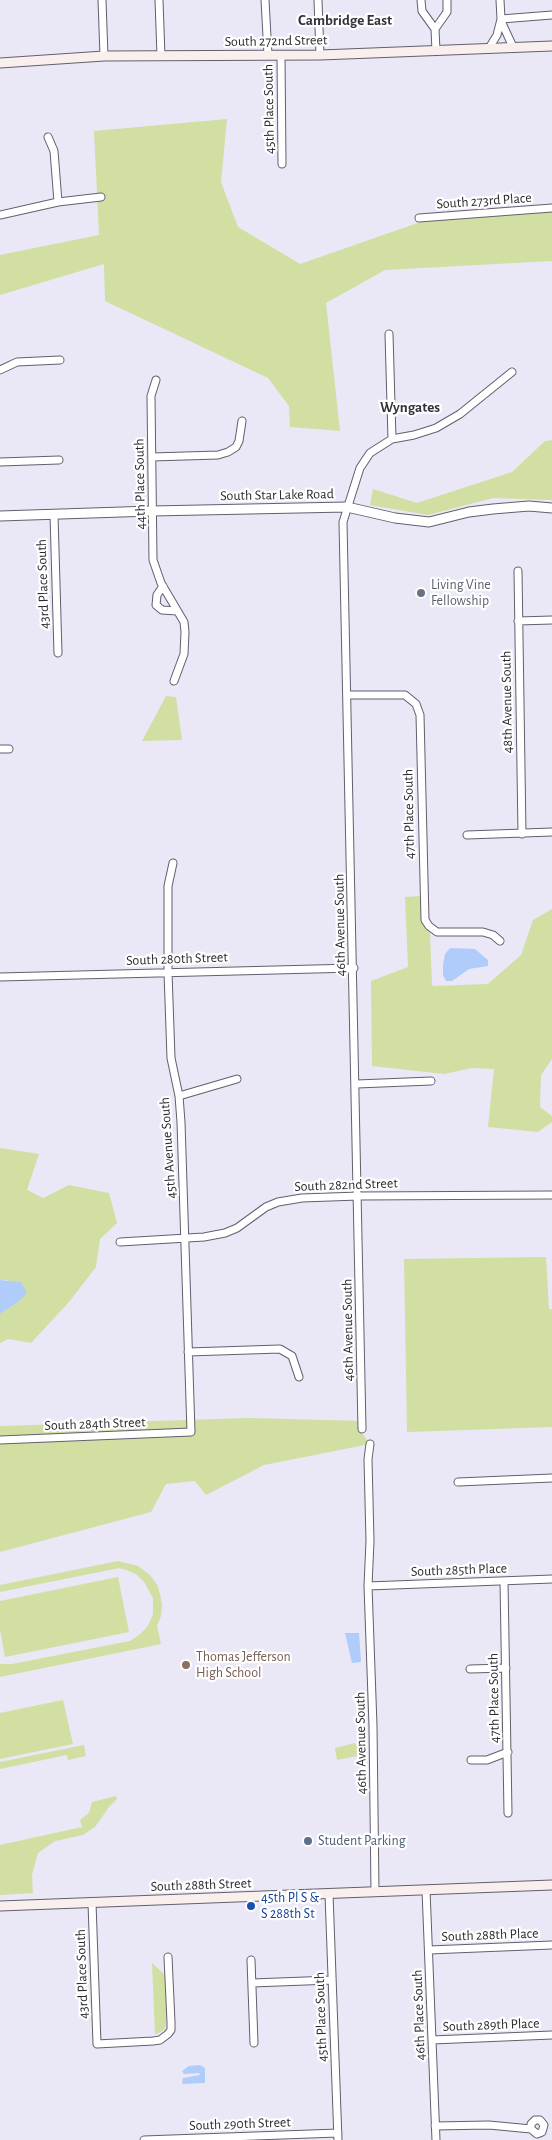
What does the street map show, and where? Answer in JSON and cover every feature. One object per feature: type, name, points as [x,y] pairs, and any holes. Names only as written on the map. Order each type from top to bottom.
[{"type":"main road","name":"South 272nd Street","points":[[0,63],[104,56],[320,55],[552,46]]},
{"type":"main road","name":"South 288th Street","points":[[0,1906],[552,1885]]},
{"type":"street","points":[[102,0],[104,56]]},
{"type":"street","points":[[159,0],[161,56]]},
{"type":"street","name":"45th Place South","points":[[265,0],[268,55]]},
{"type":"street","points":[[318,0],[320,55]]},
{"type":"street","points":[[421,0],[422,11],[435,29],[436,50]]},
{"type":"street","points":[[435,29],[447,12],[447,0]]},
{"type":"street","points":[[489,48],[498,35],[501,19],[500,0]]},
{"type":"street","points":[[501,19],[552,15]]},
{"type":"street","points":[[501,19],[513,47]]},
{"type":"street","name":"45th Place South","points":[[281,55],[282,164]]},
{"type":"street","points":[[48,137],[54,151],[58,202]]},
{"type":"street","points":[[0,216],[58,202],[100,197]]},
{"type":"street","name":"South 273rd Place","points":[[418,218],[552,208]]},
{"type":"street","points":[[389,334],[392,439],[436,428],[460,414],[512,372]]},
{"type":"street","points":[[0,370],[17,362],[60,360]]},
{"type":"street","name":"44th Place South","points":[[156,380],[151,396],[153,560],[163,586],[184,622],[185,643],[181,665],[174,681]]},
{"type":"street","points":[[152,457],[218,455],[228,452],[236,448],[239,442],[242,421]]},
{"type":"street","name":"46th Avenue South","points":[[362,1429],[357,1084],[344,522],[347,507],[364,461],[378,446],[392,439]]},
{"type":"street","points":[[0,462],[58,460]]},
{"type":"street","name":"South Star Lake Road","points":[[0,516],[347,507],[395,518],[429,522],[485,510],[529,506],[552,508]]},
{"type":"street","name":"43rd Place South","points":[[54,515],[58,653]]},
{"type":"street","name":"48th Avenue South","points":[[518,571],[522,834]]},
{"type":"street","points":[[163,586],[157,595],[156,605],[162,610],[177,611]]},
{"type":"street","points":[[518,621],[552,620]]},
{"type":"street","name":"47th Place South","points":[[348,695],[405,695],[414,701],[419,708],[424,914],[429,926],[437,932],[483,932],[493,935],[500,941]]},
{"type":"street","points":[[0,749],[9,749]]},
{"type":"street","points":[[467,836],[552,832]]},
{"type":"street","name":"45th Avenue South","points":[[173,863],[168,886],[168,972],[171,1058],[179,1096],[186,1238],[191,1432]]},
{"type":"street","name":"South 280th Street","points":[[0,977],[354,968]]},
{"type":"street","points":[[179,1096],[237,1078]]},
{"type":"street","points":[[357,1084],[431,1081]]},
{"type":"street","name":"South 282nd Street","points":[[120,1242],[225,1234],[237,1228],[266,1207],[278,1202],[302,1198],[552,1195]]},
{"type":"street","points":[[188,1352],[280,1349],[292,1356],[299,1377]]},
{"type":"street","name":"South 284th Street","points":[[0,1440],[191,1432]]},
{"type":"street","name":"46th Avenue South","points":[[370,1444],[368,1459],[370,1541],[368,1586],[373,1726],[375,1892]]},
{"type":"street","points":[[458,1482],[552,1478]]},
{"type":"street","name":"South 285th Place","points":[[368,1586],[552,1579]]},
{"type":"street","name":"47th Place South","points":[[504,1582],[508,1813]]},
{"type":"street","points":[[470,1669],[506,1668]]},
{"type":"street","points":[[471,1760],[486,1760],[508,1752]]},
{"type":"street","name":"46th Place South","points":[[426,1890],[436,2140]]},
{"type":"street","name":"45th Place South","points":[[330,1894],[338,2136]]},
{"type":"street","name":"43rd Place South","points":[[92,1903],[97,2044],[153,2041],[164,2038],[171,2030],[168,1957]]},
{"type":"street","name":"South 288th Place","points":[[429,1950],[552,1945]]},
{"type":"street","points":[[251,1960],[254,2043]]},
{"type":"street","points":[[252,1983],[332,1980]]},
{"type":"street","name":"South 289th Place","points":[[432,2040],[552,2035]]},
{"type":"street","points":[[435,2126],[480,2125],[530,2129]]},
{"type":"street","name":"South 290th Street","points":[[144,2140],[338,2136]]},
{"type":"green space","points":[[227,119],[221,182],[238,227],[300,264],[435,217],[552,208],[552,261],[385,270],[326,303],[340,431],[290,427],[289,406],[268,378],[105,301],[104,264],[0,295],[0,255],[99,235],[94,131]]},
{"type":"green space","points":[[552,440],[552,500],[493,498],[428,515],[370,505],[373,489],[417,503],[512,472],[545,441]]},
{"type":"green space","points":[[166,696],[176,697],[182,740],[142,741]]},
{"type":"green space","points":[[421,896],[422,921],[430,933],[432,985],[434,986],[488,984],[521,955],[533,920],[552,909],[552,1059],[541,1075],[540,1107],[552,1116],[552,1122],[538,1132],[488,1127],[494,1069],[472,1068],[444,1074],[372,1066],[371,981],[408,967],[405,897]]},
{"type":"green space","points":[[0,1148],[39,1154],[27,1190],[43,1198],[69,1185],[109,1193],[117,1223],[100,1239],[96,1267],[69,1302],[31,1343],[8,1339],[0,1343],[0,1314],[18,1302],[8,1280],[0,1280]]},
{"type":"green space","points":[[546,1257],[549,1309],[552,1309],[552,1427],[407,1432],[404,1259]]},
{"type":"green space","points":[[249,1418],[362,1421],[362,1433],[370,1444],[264,1465],[206,1495],[195,1481],[166,1484],[151,1512],[0,1552],[0,1426]]},
{"type":"green space","points":[[118,1561],[138,1566],[150,1575],[158,1586],[162,1604],[161,1616],[157,1626],[161,1644],[0,1677],[0,1664],[12,1664],[130,1641],[139,1635],[148,1626],[153,1614],[153,1598],[144,1582],[136,1574],[126,1570],[119,1568],[0,1592],[0,1585]]},
{"type":"green space","points":[[118,1577],[129,1632],[5,1657],[0,1630],[0,1601]]},
{"type":"green space","points":[[63,1700],[73,1744],[0,1759],[0,1713]]},
{"type":"green space","points":[[355,1743],[363,1755],[337,1760],[335,1748]]},
{"type":"green space","points":[[84,1745],[86,1756],[68,1760],[67,1755],[0,1769],[0,1762]]},
{"type":"green space","points":[[116,1796],[117,1799],[95,1827],[83,1835],[55,1841],[38,1853],[32,1875],[33,1893],[0,1895],[0,1845],[82,1827],[80,1820],[89,1813],[92,1802]]},
{"type":"green space","points":[[152,1963],[164,1974],[166,1980],[166,2025],[164,2030],[157,2034],[155,2034]]},
{"type":"water","points":[[450,948],[475,949],[488,960],[488,966],[469,969],[452,981],[446,981],[443,975],[443,965],[445,954]]},
{"type":"water","points":[[0,1280],[21,1282],[27,1293],[18,1302],[0,1314]]},
{"type":"water","points":[[345,1633],[359,1633],[361,1662],[352,1663]]},
{"type":"water","points":[[200,2065],[205,2068],[205,2083],[182,2084],[183,2078],[200,2075],[199,2073],[184,2074],[182,2071],[189,2066]]},
{"type":"place","name":"Living Vine Fellowship","points":[[421,593]]},
{"type":"place","name":"Thomas Jefferson High School","points":[[186,1665]]},
{"type":"place","name":"Student Parking","points":[[308,1841]]},
{"type":"place","name":"45th Pl S & S 288th St","points":[[251,1906]]},
{"type":"district","name":"Cambridge East","points":[[345,20]]},
{"type":"district","name":"Wyngates","points":[[410,407]]}]
